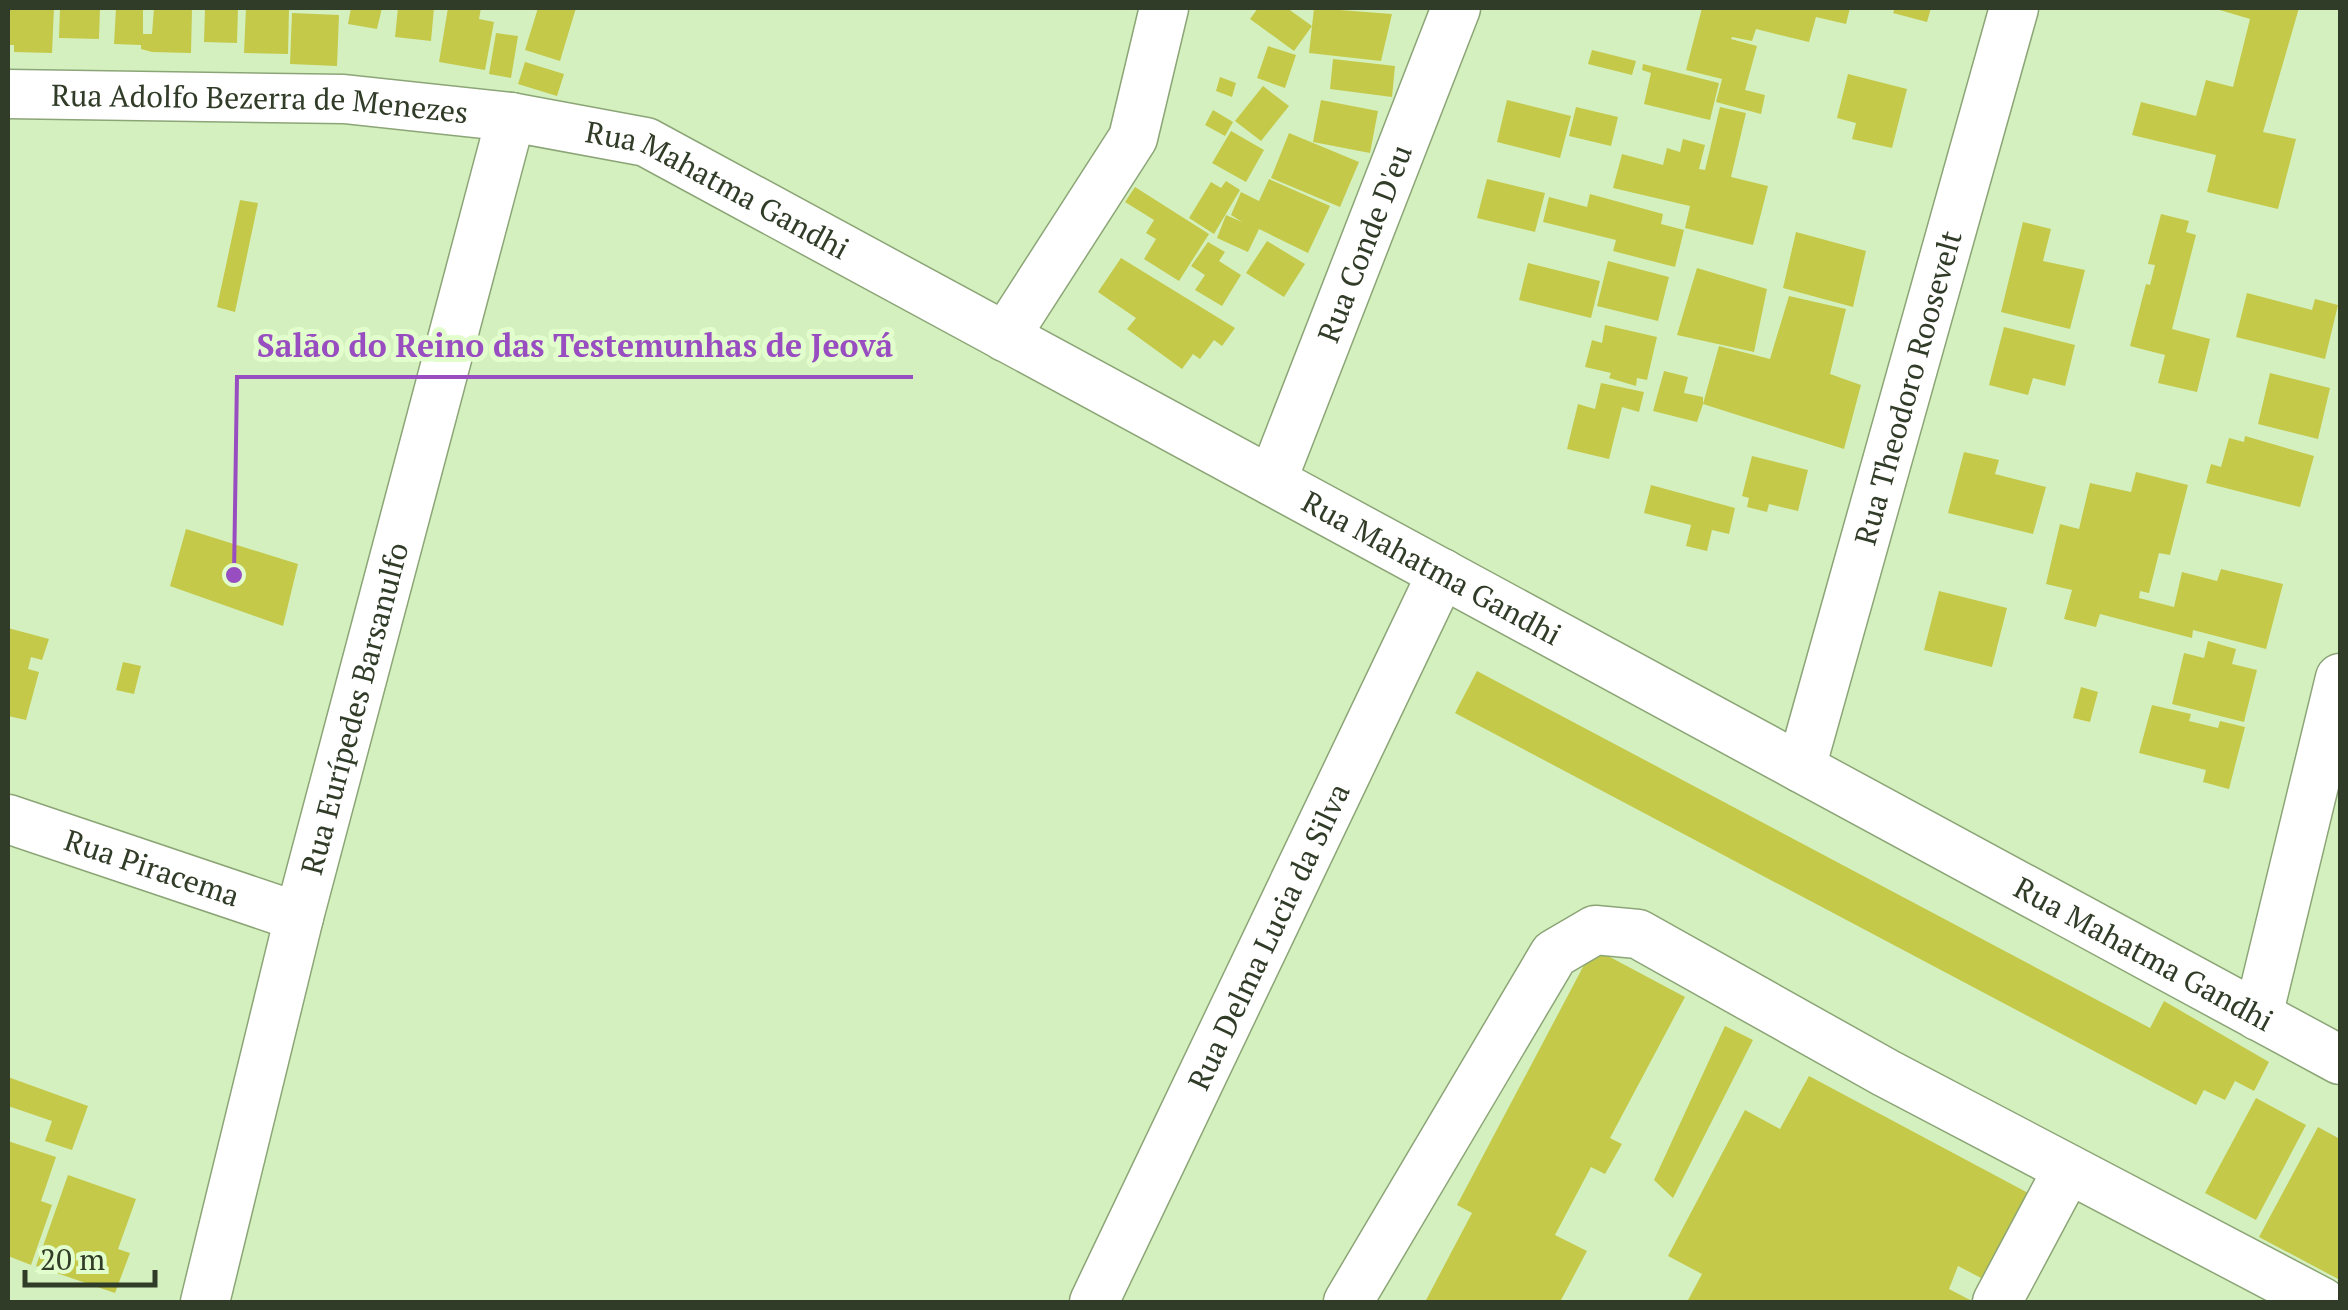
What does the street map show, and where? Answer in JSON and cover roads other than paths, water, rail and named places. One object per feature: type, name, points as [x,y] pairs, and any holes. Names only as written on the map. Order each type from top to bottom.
[{"type":"street","points":[[1005,336],[1133,138],[1164,8]]},
{"type":"street","name":"Rua Conde D'eu","points":[[1272,480],[1456,8]]},
{"type":"street","name":"Rua Theodoro Roosevelt","points":[[1801,768],[2014,8]]},
{"type":"street","name":"Rua Adolfo Bezerra de Menezes","points":[[8,94],[344,99],[511,117]]},
{"type":"street","name":"Rua Mahatma Gandhi","points":[[511,117],[646,142],[2340,1060]]},
{"type":"street","name":"Rua Eurípedes Barsanulfo","points":[[205,1302],[299,917],[511,117]]},
{"type":"street","name":"Rua Delma Lucia da Silva","points":[[1094,1302],[1442,573]]},
{"type":"street","points":[[2258,1016],[2340,678]]},
{"type":"street","name":"Rua Piracema","points":[[8,819],[299,917]]},
{"type":"street","points":[[1350,1302],[1554,954],[1596,930],[1638,934],[1886,1073],[2322,1302]]},
{"type":"street","points":[[1997,1302],[2068,1169]]},
{"type":"place","name":"Salão do Reino das Testemunhas de Jeová","points":[[234,575]]}]
